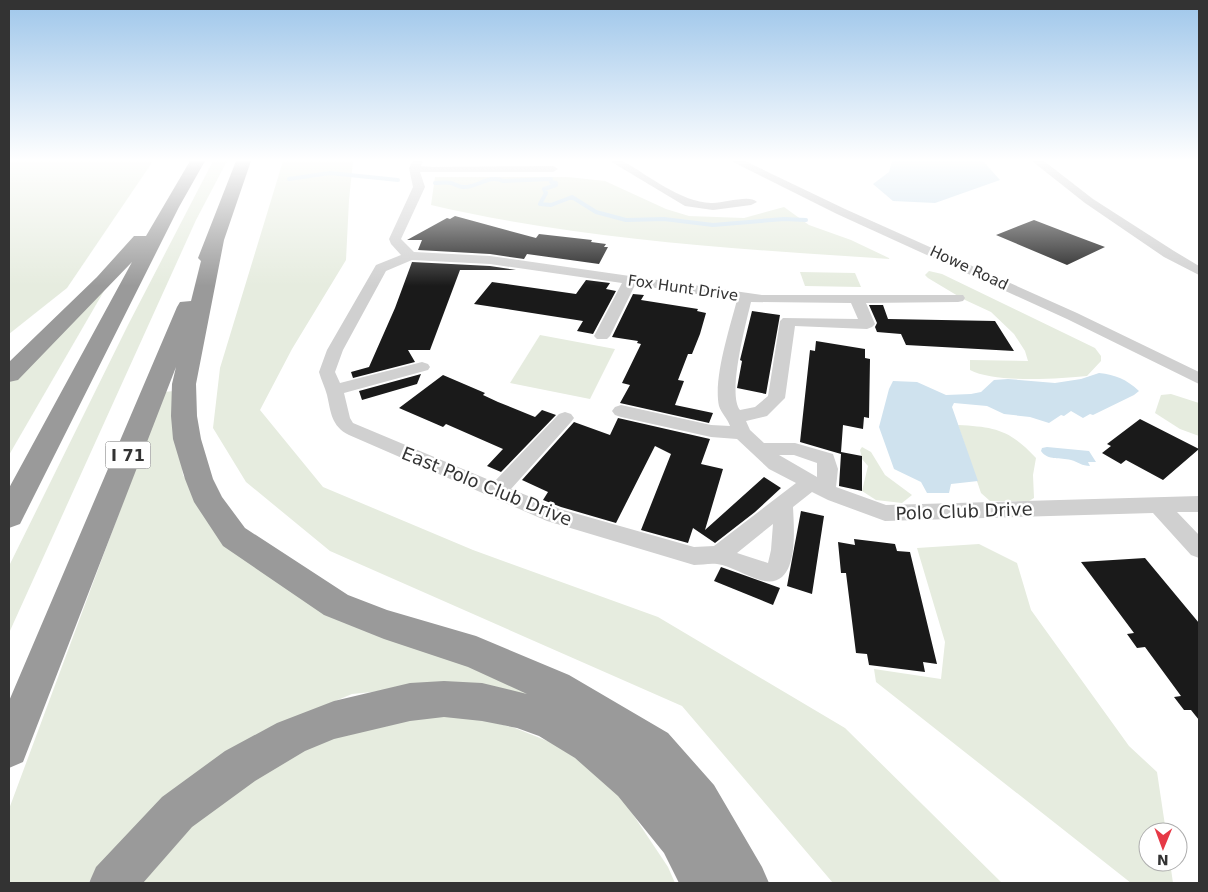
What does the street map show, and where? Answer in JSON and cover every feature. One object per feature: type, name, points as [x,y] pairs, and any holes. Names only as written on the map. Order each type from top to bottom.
[{"type":"highway","points":[[9,516],[173,203]]},
{"type":"highway","name":"I 71","points":[[9,748],[229,203]]},
{"type":"highway","points":[[9,375],[104,281],[170,207]]},
{"type":"highway","points":[[215,240],[184,384],[184,416],[187,438],[199,479],[209,502],[234,537],[336,605],[384,624],[476,653],[556,688],[654,747],[699,800],[746,883]]},
{"type":"highway","points":[[112,883],[177,812],[240,766],[291,737],[334,720],[410,702],[444,699],[482,702],[517,710],[552,722],[589,744],[634,781],[674,830],[704,883]]},
{"type":"street","points":[[410,256],[395,239],[412,203]]},
{"type":"street","points":[[687,203],[713,207],[746,203]]},
{"type":"street","name":"Howe Road","points":[[822,203],[932,251],[1122,340],[1199,379]]},
{"type":"street","points":[[1092,203],[1199,271]]},
{"type":"street","name":"Fox Hunt Drive","points":[[410,256],[490,260],[770,300],[958,298]]},
{"type":"street","name":"East Polo Club Drive","points":[[410,256],[381,268],[335,350],[327,372],[334,390],[341,420],[347,427],[554,515],[684,555],[719,555]]},
{"type":"street","points":[[602,336],[632,280]]},
{"type":"street","name":"Polo Club Drive","points":[[746,297],[732,351],[727,383],[728,407],[739,425],[776,464],[818,487],[886,514],[1199,504]]},
{"type":"street","points":[[621,411],[712,431],[739,425],[761,412],[776,398],[788,322],[867,324],[856,298]]},
{"type":"street","points":[[334,390],[422,367]]},
{"type":"street","points":[[497,491],[565,418]]},
{"type":"street","points":[[719,555],[783,505],[818,487],[828,469],[826,458],[795,449],[760,449]]},
{"type":"street","points":[[1157,504],[1199,549]]},
{"type":"street","points":[[719,555],[758,570],[774,572],[779,567],[781,558],[783,505]]},
{"type":"shaded area","points":[[9,203],[125,203],[67,288],[9,334]]},
{"type":"shaded area","points":[[191,203],[205,203],[9,633],[9,566],[128,325]]},
{"type":"shaded area","points":[[270,203],[349,203],[346,260],[292,349],[260,410],[323,487],[473,550],[658,617],[845,728],[1002,883],[833,883],[682,706],[330,551],[246,482],[213,428],[220,368]]},
{"type":"shaded area","points":[[431,203],[652,203],[689,216],[744,218],[784,207],[809,225],[851,240],[891,259],[718,247],[602,235],[488,217],[431,205]]},
{"type":"shaded area","points":[[929,271],[942,274],[1095,348],[1101,356],[1101,361],[1087,376],[1060,378],[994,377],[970,370],[970,360],[1028,361],[1025,351],[1014,334],[991,312],[963,299],[928,278],[925,275]]},
{"type":"shaded area","points":[[800,272],[855,273],[861,287],[805,286]]},
{"type":"shaded area","points":[[108,284],[9,455],[9,381]]},
{"type":"shaded area","points":[[540,335],[615,349],[590,399],[510,383]]},
{"type":"shaded area","points":[[174,391],[174,414],[183,475],[224,541],[402,640],[547,698],[453,684],[352,694],[278,725],[107,858],[88,883],[9,883],[9,809],[164,392]]},
{"type":"shaded area","points":[[1171,394],[1199,403],[1199,436],[1180,429],[1155,413],[1161,395]]},
{"type":"shaded area","points":[[958,425],[993,429],[1010,436],[1027,449],[1036,458],[1033,475],[1034,498],[1029,501],[990,501],[981,493]]},
{"type":"shaded area","points":[[862,447],[871,452],[885,475],[912,495],[902,503],[876,500],[862,491],[868,466],[862,459],[860,450]]},
{"type":"shaded area","points":[[979,544],[1017,563],[1031,610],[1129,746],[1157,772],[1164,822],[1138,822],[1138,872],[1171,872],[1173,883],[1131,883],[876,682],[874,669],[941,679],[945,642],[917,548]]},
{"type":"shaded area","points":[[442,715],[474,717],[515,728],[555,744],[585,765],[622,798],[668,867],[675,883],[128,883],[171,837],[279,754],[379,722]]},
{"type":"water","points":[[1099,373],[1120,378],[1130,383],[1139,391],[1093,415],[1090,414],[1083,418],[1071,411],[1049,423],[1030,417],[1004,414],[987,406],[954,403],[952,407],[978,481],[951,484],[949,493],[927,493],[921,482],[894,469],[879,427],[893,381],[917,382],[946,395],[981,392],[994,380],[1008,379],[1055,383],[1081,379]]},
{"type":"water","points":[[1042,448],[1089,451],[1096,462],[1088,462],[1090,466],[1087,466],[1071,460],[1047,456],[1041,451]]},
{"type":"building","points":[[455,216],[536,238],[539,234],[592,240],[591,242],[606,244],[604,247],[608,247],[599,264],[527,254],[524,259],[490,254],[418,250],[422,240],[407,240],[447,218],[450,219]]},
{"type":"building","points":[[1034,220],[1105,247],[1067,265],[996,235]]},
{"type":"building","points":[[412,262],[490,266],[516,270],[460,270],[430,350],[408,350],[415,362],[353,378],[351,372],[369,367],[395,308]]},
{"type":"building","points":[[586,280],[610,283],[606,289],[616,291],[593,334],[577,331],[583,321],[474,304],[492,282],[576,294]]},
{"type":"building","points":[[633,294],[644,295],[641,300],[698,309],[697,311],[706,313],[692,354],[688,354],[678,380],[684,381],[675,405],[713,413],[709,423],[620,403],[630,385],[622,383],[641,344],[637,343],[638,341],[612,337]]},
{"type":"building","points":[[869,305],[883,305],[888,319],[995,321],[1014,351],[906,345],[901,334],[877,332],[875,327],[877,323]]},
{"type":"building","points":[[752,311],[780,315],[766,394],[737,388],[742,361],[740,360]]},
{"type":"building","points":[[816,341],[865,349],[865,358],[870,359],[869,418],[864,417],[863,429],[843,425],[841,452],[862,456],[862,491],[839,486],[841,454],[800,442],[810,350],[815,351]]},
{"type":"building","points":[[421,374],[417,384],[362,400],[359,391]]},
{"type":"building","points":[[443,375],[485,393],[483,395],[498,402],[535,417],[542,410],[556,415],[501,472],[487,466],[503,449],[446,424],[443,427],[399,408]]},
{"type":"building","points":[[618,418],[710,439],[701,464],[723,469],[705,530],[764,477],[781,488],[755,512],[715,543],[693,528],[688,543],[641,530],[671,454],[655,446],[616,523],[543,500],[548,492],[522,480],[574,422],[610,435]]},
{"type":"building","points":[[1140,419],[1199,449],[1163,480],[1126,460],[1121,464],[1102,453],[1111,446],[1107,444]]},
{"type":"building","points":[[801,511],[824,516],[812,594],[787,586]]},
{"type":"building","points":[[854,539],[895,544],[897,551],[910,552],[937,664],[923,662],[925,672],[869,665],[867,654],[856,653],[846,573],[841,573],[838,542],[855,545]]},
{"type":"building","points":[[1145,558],[1199,623],[1199,720],[1191,710],[1184,710],[1174,697],[1181,696],[1145,647],[1137,648],[1127,634],[1134,633],[1081,562]]},
{"type":"building","points":[[721,567],[780,588],[773,605],[714,581]]},
{"type":"waterway","points":[[541,203],[540,204],[551,205],[557,203]]},
{"type":"waterway","points":[[581,203],[596,212],[626,220],[664,219],[713,225],[784,219],[806,220]]}]
